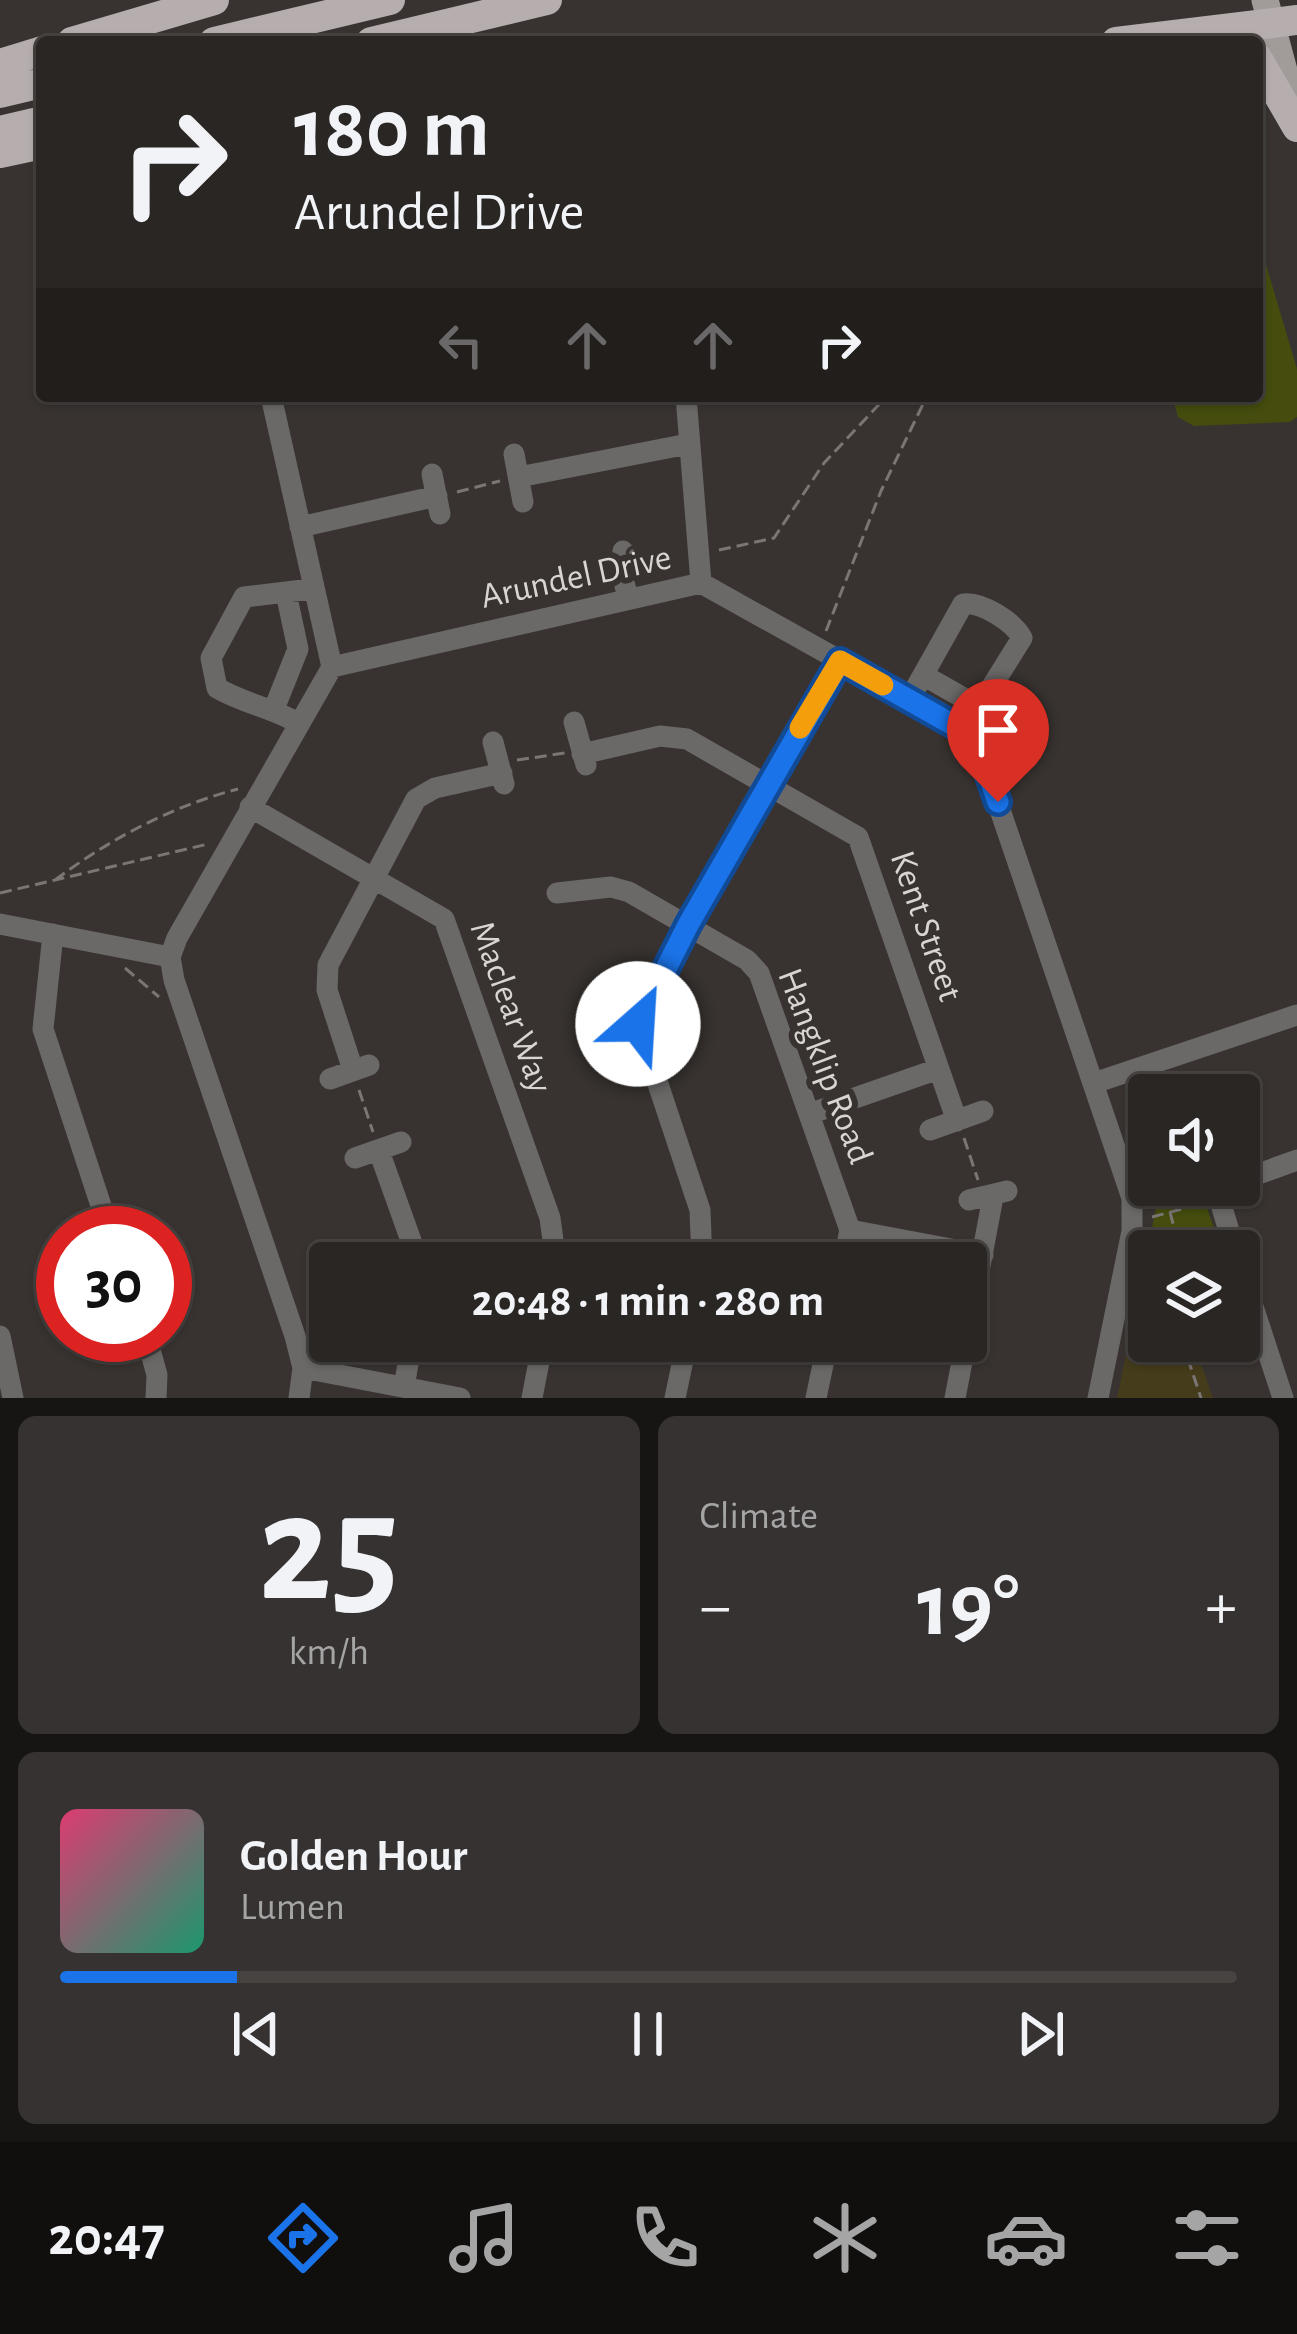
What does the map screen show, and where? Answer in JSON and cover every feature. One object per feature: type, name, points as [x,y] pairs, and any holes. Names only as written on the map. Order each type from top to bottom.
[{"type":"highway","points":[[92,36],[214,0]]},
{"type":"highway","points":[[239,36],[390,0]]},
{"type":"highway","points":[[396,36],[547,0]]},
{"type":"highway","points":[[1182,36],[1277,15]]},
{"type":"highway","points":[[0,64],[36,53]]},
{"type":"highway","points":[[1263,68],[1297,127]]},
{"type":"highway","points":[[0,93],[36,84]]},
{"type":"highway","points":[[0,131],[36,122]]},
{"type":"highway","points":[[0,153],[36,145]]},
{"type":"main road","points":[[1277,15],[1297,118]]},
{"type":"street","points":[[272,402],[332,667],[229,844],[170,957],[303,1368],[299,1398]]},
{"type":"street","points":[[686,402],[701,584]]},
{"type":"street","points":[[519,477],[688,444]]},
{"type":"street","points":[[514,454],[524,502]]},
{"type":"street","points":[[300,527],[436,495]]},
{"type":"street","points":[[623,551],[621,570],[628,598]]},
{"type":"street","name":"Arundel Drive","points":[[332,667],[701,584],[964,731]]},
{"type":"street","points":[[298,723],[274,709],[256,710],[217,688],[211,658],[239,600],[311,589]]},
{"type":"street","points":[[274,709],[298,649],[286,593]]},
{"type":"street","points":[[908,700],[963,604],[976,603],[1016,628],[1022,638],[964,731],[980,751],[1094,1083],[1134,1215],[1098,1398]]},
{"type":"street","points":[[701,1242],[700,1210],[638,1024],[688,925],[840,661]]},
{"type":"street","points":[[923,676],[981,707]]},
{"type":"street","points":[[574,722],[584,760]]},
{"type":"street","name":"Kent Street","points":[[584,760],[675,736],[850,829],[863,844],[957,1121]]},
{"type":"street","points":[[330,1079],[361,1067],[326,976],[416,799],[435,788],[503,779],[493,742]]},
{"type":"street","name":"Maclear Way","points":[[255,798],[434,911],[450,929],[550,1218],[553,1242]]},
{"type":"street","name":"Hangklip Road","points":[[557,893],[611,887],[747,960],[767,986],[850,1231]]},
{"type":"street","points":[[0,924],[170,957]]},
{"type":"street","points":[[53,934],[43,1029],[101,1206]]},
{"type":"street","points":[[1094,1083],[1295,1022]]},
{"type":"street","points":[[812,1114],[938,1069]]},
{"type":"street","points":[[930,1130],[982,1112]]},
{"type":"street","points":[[355,1158],[390,1146],[414,1242]]},
{"type":"street","points":[[1260,1173],[1297,1160]]},
{"type":"street","points":[[984,1242],[989,1197]]},
{"type":"street","points":[[848,1242],[850,1231],[910,1242]]},
{"type":"street","points":[[1260,1328],[1283,1398]]},
{"type":"street","points":[[0,1336],[13,1398]]},
{"type":"street","points":[[153,1362],[156,1398]]},
{"type":"street","points":[[404,1387],[408,1362]]},
{"type":"street","points":[[532,1398],[539,1362]]},
{"type":"street","points":[[675,1398],[683,1362]]},
{"type":"street","points":[[816,1398],[824,1362]]},
{"type":"street","points":[[955,1398],[962,1362]]},
{"type":"street","points":[[303,1368],[460,1398]]},
{"type":"path","points":[[698,555],[774,538],[824,463],[881,402]]},
{"type":"path","points":[[818,649],[880,491],[924,402]]},
{"type":"path","points":[[436,495],[519,477]]},
{"type":"path","points":[[503,779],[519,757],[584,760]]},
{"type":"path","points":[[53,880],[93,851],[195,800],[250,786],[255,798]]},
{"type":"path","points":[[0,893],[153,855],[229,844]]},
{"type":"path","points":[[116,946],[115,956],[127,970],[166,1004],[182,1004]]},
{"type":"path","points":[[361,1067],[390,1146]]},
{"type":"path","points":[[957,1121],[989,1197]]},
{"type":"path","points":[[1134,1215],[1149,1218],[1188,1206]]},
{"type":"path","points":[[1170,1212],[1175,1230]]},
{"type":"path","points":[[1189,1362],[1201,1398]]},
{"type":"green space","points":[[1263,254],[1297,369],[1297,417],[1290,422],[1194,426],[1178,417],[1174,402],[1263,402]]},
{"type":"green space","points":[[1206,1206],[1215,1230],[1152,1230],[1156,1208]]},
{"type":"sand","points":[[1128,1346],[1128,1362],[1200,1362],[1213,1398],[1117,1398]]},
{"type":"slow traffic","points":[[800,728],[840,661],[883,685]]},
{"type":"route","points":[[638,1024],[688,925],[840,661],[964,731],[980,751],[998,802]]}]
